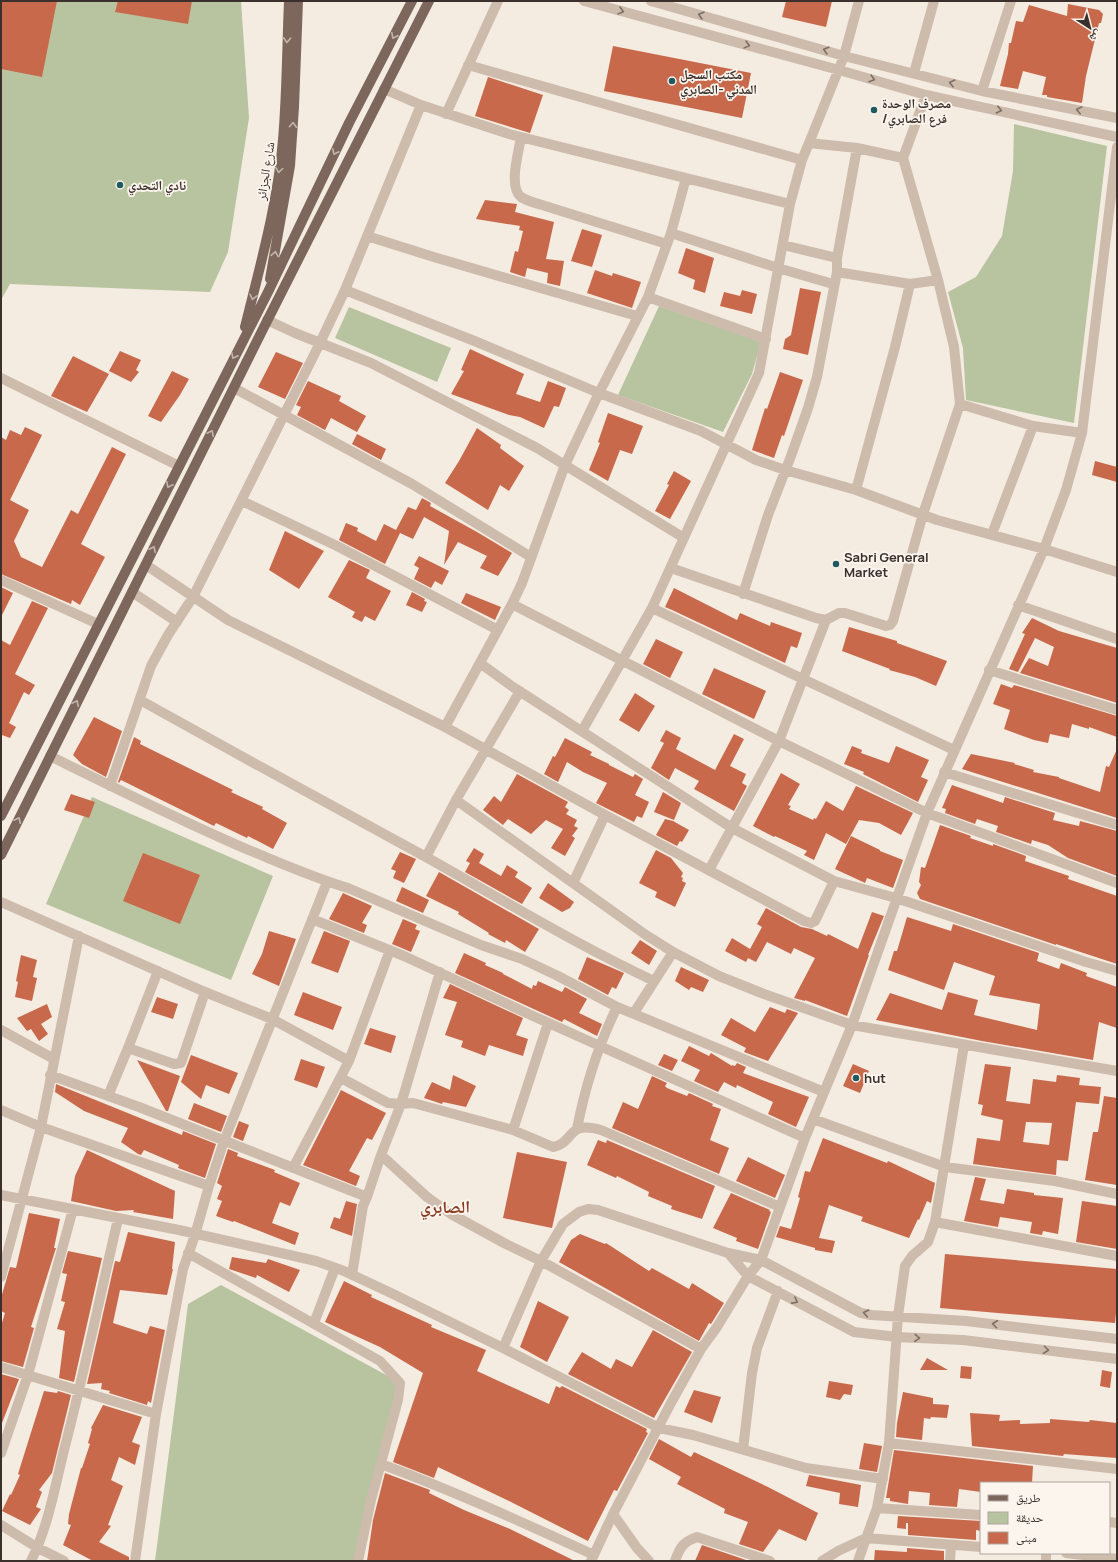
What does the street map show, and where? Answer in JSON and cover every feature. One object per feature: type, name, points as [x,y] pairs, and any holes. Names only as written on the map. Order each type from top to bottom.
[{"type":"main road","name":"شارع الجزائر","points":[[242,341],[279,173],[283,140],[288,1]]},
{"type":"main road","name":"شارع الجزائر","points":[[260,336],[290,166],[298,1]]},
{"type":"main road","points":[[1,816],[268,292],[349,123],[412,1]]},
{"type":"main road","points":[[1,855],[267,320],[429,1]]},
{"type":"street","points":[[446,114],[498,1]]},
{"type":"street","points":[[584,1],[926,95],[1117,137]]},
{"type":"street","points":[[652,1],[844,56],[982,91],[1117,118]]},
{"type":"street","points":[[582,731],[652,608],[760,373],[790,204],[802,160],[844,56],[859,1]]},
{"type":"street","points":[[914,73],[934,1]]},
{"type":"street","points":[[982,91],[1011,1]]},
{"type":"street","points":[[468,64],[802,160]]},
{"type":"street","points":[[384,89],[446,114],[521,137],[790,204]]},
{"type":"street","points":[[670,568],[816,618],[826,620],[839,613],[845,613],[886,626],[890,625],[893,621],[923,514],[960,404],[954,346],[938,280],[903,158],[926,95]]},
{"type":"street","points":[[110,786],[151,666],[193,597],[285,416],[345,290],[421,105]]},
{"type":"street","points":[[521,137],[514,180],[515,188],[521,197],[667,244]]},
{"type":"street","points":[[809,143],[857,148],[903,158]]},
{"type":"street","points":[[381,1464],[504,1514],[593,1558],[613,1514],[701,1349],[717,1327],[748,1276],[761,1260],[805,1138],[852,1025],[927,813],[1044,548],[1066,490],[1082,433],[1117,147]]},
{"type":"street","points":[[743,594],[768,515],[786,470],[808,408],[817,377],[857,148]]},
{"type":"street","points":[[445,727],[512,604],[566,465],[599,393],[648,297],[671,233],[686,178]]},
{"type":"street","points":[[671,233],[778,268],[833,284]]},
{"type":"street","points":[[367,236],[437,258],[638,316]]},
{"type":"street","points":[[783,244],[837,258]]},
{"type":"street","points":[[836,272],[910,284],[938,280]]},
{"type":"street","points":[[856,490],[895,347],[910,284]]},
{"type":"street","points":[[345,290],[599,393],[701,431],[727,443],[756,460],[856,490],[937,520],[1044,548],[1117,572]]},
{"type":"street","points":[[648,297],[766,339]]},
{"type":"street","points":[[267,320],[371,363],[537,448],[684,538]]},
{"type":"street","points":[[1,378],[179,466]]},
{"type":"street","points":[[234,388],[412,484],[531,557]]},
{"type":"street","points":[[960,404],[1033,426],[1082,433]]},
{"type":"street","points":[[992,534],[1033,426]]},
{"type":"street","points":[[242,501],[337,546],[498,630]]},
{"type":"street","points":[[146,565],[228,620],[445,727],[605,815],[785,911],[811,923],[814,921],[834,881]]},
{"type":"street","points":[[1,580],[98,624]]},
{"type":"street","points":[[132,592],[177,622]]},
{"type":"street","points":[[512,604],[779,741],[927,813],[1117,883]]},
{"type":"street","points":[[1018,605],[1117,639]]},
{"type":"street","points":[[652,608],[954,750]]},
{"type":"street","points":[[709,870],[779,741],[826,620]]},
{"type":"street","points":[[480,663],[732,828],[834,881],[896,898],[1117,971]]},
{"type":"street","points":[[989,670],[1117,710]]},
{"type":"street","points":[[426,857],[456,800],[520,690]]},
{"type":"street","points":[[140,700],[426,857],[590,950],[654,981]]},
{"type":"street","points":[[50,756],[232,843],[327,882],[354,890],[481,945],[522,959],[617,1007],[824,1092]]},
{"type":"street","points":[[944,772],[1117,825]]},
{"type":"street","points":[[456,800],[673,952],[725,978],[764,994],[852,1025],[1117,1071]]},
{"type":"street","points":[[573,883],[605,815]]},
{"type":"street","points":[[135,1561],[156,1414],[183,1269],[224,1141],[327,882]]},
{"type":"street","points":[[1,902],[272,1020],[349,1061]]},
{"type":"street","points":[[312,919],[440,972],[548,1023],[805,1138]]},
{"type":"street","points":[[1,1277],[41,1127],[50,1075],[79,936]]},
{"type":"street","points":[[293,1168],[349,1061],[390,950]]},
{"type":"street","points":[[634,1013],[673,952]]},
{"type":"street","points":[[108,1096],[158,971]]},
{"type":"street","points":[[352,1275],[363,1206],[380,1155],[401,1104],[440,972]]},
{"type":"street","points":[[128,1048],[174,1064],[181,1063],[205,992]]},
{"type":"street","points":[[577,1129],[590,1076],[600,1046],[617,1007]]},
{"type":"street","points":[[513,1130],[548,1023]]},
{"type":"street","points":[[1,1030],[54,1059]]},
{"type":"street","points":[[858,1561],[878,1508],[889,1443],[898,1316],[905,1266],[912,1256],[928,1242],[935,1222],[964,1045]]},
{"type":"street","points":[[50,1075],[108,1096],[367,1197]]},
{"type":"street","points":[[341,1078],[388,1103],[413,1103],[513,1130],[553,1147],[561,1143],[577,1129],[582,1127],[590,1127],[601,1130],[780,1207]]},
{"type":"street","points":[[1,1110],[41,1127],[209,1186]]},
{"type":"street","points":[[813,1119],[945,1167],[1055,1181],[1117,1194]]},
{"type":"street","points":[[380,1155],[427,1197],[451,1214],[541,1261],[701,1349]]},
{"type":"street","points":[[1,1195],[179,1230],[195,1235],[266,1249],[316,1261],[352,1275],[503,1348],[659,1428],[743,1448],[806,1468],[883,1479]]},
{"type":"street","points":[[1,1452],[28,1375],[73,1209]]},
{"type":"street","points":[[503,1348],[541,1261],[563,1224],[579,1212],[588,1209],[598,1210],[728,1253],[761,1260],[861,1313],[966,1321],[1117,1339]]},
{"type":"street","points":[[31,1561],[38,1548],[55,1489],[80,1390],[118,1219]]},
{"type":"street","points":[[935,1222],[1117,1256]]},
{"type":"street","points":[[188,1253],[380,1361],[400,1383],[398,1400],[371,1500],[358,1561]]},
{"type":"street","points":[[728,1253],[748,1276],[854,1332],[897,1337],[963,1340],[1117,1359]]},
{"type":"street","points":[[314,1323],[335,1268]]},
{"type":"street","points":[[743,1448],[752,1373],[757,1348],[778,1291]]},
{"type":"street","points":[[1,1367],[156,1414]]},
{"type":"street","points":[[889,1443],[1117,1469]]},
{"type":"street","points":[[878,1508],[980,1514]]},
{"type":"street","points":[[613,1514],[648,1561]]},
{"type":"street","points":[[1,1525],[38,1548],[64,1561]]},
{"type":"street","points":[[675,1561],[679,1548],[686,1542],[698,1537],[770,1561]]},
{"type":"street","points":[[822,1561],[838,1551],[866,1538],[980,1547]]},
{"type":"street","points":[[950,1561],[951,1545]]},
{"type":"street","points":[[1076,1554],[1117,1558]]},
{"type":"green space","name":"نادي التحدي","points":[[1,1],[241,1],[249,118],[228,252],[210,292],[10,284],[1,300]]},
{"type":"green space","points":[[1014,124],[1107,146],[1074,423],[966,400],[963,348],[948,292],[976,277],[1002,236],[1013,171]]},
{"type":"green space","points":[[659,306],[761,342],[752,374],[723,432],[618,395]]},
{"type":"green space","points":[[349,307],[451,348],[437,382],[335,338]]},
{"type":"green space","points":[[92,797],[273,876],[231,980],[46,904]]},
{"type":"green space","points":[[221,1285],[399,1382],[355,1561],[155,1561],[188,1304]]},
{"type":"building","points":[[1,1],[57,1],[42,77],[1,69]]},
{"type":"building","points":[[118,1],[192,1],[188,24],[115,12]]},
{"type":"building","points":[[786,1],[832,1],[826,27],[782,17]]},
{"type":"building","points":[[1068,4],[1099,10],[1103,14],[1101,23],[1099,23],[1086,76],[1082,103],[1042,95],[1046,77],[1023,71],[1018,89],[1000,86],[1008,54],[1009,43],[1011,43],[1016,21],[1023,22],[1029,5],[1067,16]]},
{"type":"building","points":[[613,46],[751,73],[742,118],[604,91]]},
{"type":"building","points":[[488,77],[543,95],[530,133],[475,116]]},
{"type":"building","points":[[485,200],[517,204],[515,212],[554,222],[546,259],[564,261],[560,286],[547,283],[548,273],[527,268],[525,277],[510,272],[515,251],[518,252],[523,231],[519,230],[520,226],[476,219]]},
{"type":"building","points":[[582,229],[602,235],[592,267],[571,261]]},
{"type":"building","points":[[686,248],[714,258],[705,293],[693,289],[695,280],[678,273]]},
{"type":"building","points":[[595,270],[612,276],[613,273],[641,282],[632,308],[587,293]]},
{"type":"building","points":[[800,288],[821,292],[808,355],[783,349],[785,339],[791,335]]},
{"type":"building","points":[[742,290],[757,294],[752,314],[720,306],[724,292],[740,296]]},
{"type":"building","points":[[470,349],[524,374],[516,394],[540,402],[548,381],[566,388],[559,407],[554,406],[544,428],[520,417],[509,415],[451,394],[464,371],[461,370]]},
{"type":"building","points":[[120,351],[141,360],[136,370],[139,372],[131,382],[109,371]]},
{"type":"building","points":[[276,352],[303,363],[285,399],[258,387]]},
{"type":"building","points":[[73,356],[109,374],[87,412],[51,396]]},
{"type":"building","points":[[172,371],[189,379],[161,422],[148,416]]},
{"type":"building","points":[[780,372],[803,380],[784,436],[782,435],[774,458],[752,450],[765,408],[767,409]]},
{"type":"building","points":[[308,381],[341,396],[339,401],[366,416],[357,432],[331,418],[325,430],[297,415],[301,407],[296,405]]},
{"type":"building","points":[[608,413],[643,426],[632,454],[620,450],[608,481],[589,470],[600,443],[598,442]]},
{"type":"building","points":[[25,427],[42,435],[10,500],[29,510],[14,541],[21,557],[42,567],[71,510],[78,514],[112,447],[126,454],[81,544],[105,557],[80,605],[72,600],[71,604],[1,574],[1,437],[6,440],[10,430],[21,435]]},
{"type":"building","points":[[477,428],[501,445],[500,448],[524,466],[509,491],[500,485],[488,510],[445,483]]},
{"type":"building","points":[[357,434],[386,449],[381,460],[352,444]]},
{"type":"building","points":[[1095,461],[1117,467],[1117,482],[1092,475]]},
{"type":"building","points":[[674,471],[691,481],[670,519],[655,511],[669,485],[667,484]]},
{"type":"building","points":[[422,498],[431,503],[430,506],[512,553],[498,576],[480,568],[487,556],[458,542],[444,565],[449,531],[424,517],[413,539],[400,533],[385,564],[339,540],[346,523],[358,528],[357,531],[376,541],[384,524],[396,530],[408,507],[416,510]]},
{"type":"building","points":[[285,531],[324,551],[299,589],[269,570]]},
{"type":"building","points":[[419,556],[449,571],[442,585],[435,581],[431,588],[414,579],[419,568],[414,565]]},
{"type":"building","points":[[349,560],[370,570],[366,578],[391,591],[375,621],[365,616],[362,622],[352,617],[355,612],[328,597]]},
{"type":"building","points":[[1,587],[13,593],[1,617]]},
{"type":"building","points":[[674,588],[737,620],[740,613],[770,626],[771,622],[802,633],[797,648],[791,646],[785,663],[665,607]]},
{"type":"building","points":[[412,592],[425,599],[424,601],[427,602],[422,612],[406,605]]},
{"type":"building","points":[[466,593],[501,607],[495,620],[461,603]]},
{"type":"building","points":[[32,601],[48,608],[15,674],[35,685],[29,695],[24,692],[9,723],[16,727],[10,738],[2,735],[1,737],[1,640],[10,645]]},
{"type":"building","points":[[1032,618],[1059,631],[1117,648],[1117,703],[1020,673],[1029,658],[1048,666],[1054,647],[1035,638],[1018,672],[1009,669],[1025,634],[1022,633]]},
{"type":"building","points":[[849,627],[897,641],[897,643],[947,661],[936,686],[915,677],[889,670],[890,669],[842,651]]},
{"type":"building","points":[[656,639],[683,652],[670,678],[643,664]]},
{"type":"building","points":[[714,668],[766,691],[754,719],[702,694]]},
{"type":"building","points":[[1001,684],[1012,688],[1014,685],[1117,716],[1117,737],[1089,727],[1089,729],[1072,724],[1069,738],[1050,734],[1048,743],[1034,740],[1004,729],[1010,710],[993,704]]},
{"type":"building","points":[[635,693],[655,706],[639,732],[619,720]]},
{"type":"building","points":[[94,717],[122,731],[106,777],[82,764],[73,755]]},
{"type":"building","points":[[666,730],[681,738],[676,749],[715,770],[734,734],[744,739],[730,766],[746,774],[742,783],[747,786],[734,811],[694,789],[699,781],[675,768],[669,780],[651,768],[664,743],[660,741]]},
{"type":"building","points":[[134,737],[141,741],[140,744],[233,790],[231,792],[263,807],[262,809],[287,823],[273,849],[248,836],[247,838],[216,823],[214,826],[121,780],[119,783],[118,782]]},
{"type":"building","points":[[565,738],[592,752],[590,755],[609,765],[633,777],[635,774],[643,779],[635,795],[649,802],[642,818],[637,816],[634,822],[596,803],[607,783],[583,772],[567,762],[558,782],[544,774],[553,756],[555,757]]},
{"type":"building","points":[[852,746],[862,750],[861,753],[889,763],[896,746],[929,760],[921,777],[928,780],[918,802],[863,774],[864,772],[844,764]]},
{"type":"building","points":[[1117,749],[1117,818],[962,769],[971,754],[1015,763],[1014,764],[1034,770],[1033,772],[1059,777],[1100,792],[1106,766],[1109,767]]},
{"type":"building","points":[[781,773],[800,784],[788,805],[791,806],[789,809],[813,820],[814,818],[816,819],[826,801],[843,811],[856,786],[913,813],[901,835],[879,823],[859,820],[846,844],[826,833],[814,860],[804,855],[807,851],[753,826]]},
{"type":"building","points":[[517,774],[568,802],[565,807],[569,810],[566,814],[577,820],[574,826],[578,828],[572,836],[575,838],[565,856],[551,848],[563,829],[546,820],[531,834],[508,819],[503,825],[483,810],[494,796],[501,802]]},
{"type":"building","points":[[952,785],[1003,803],[1005,797],[1055,813],[1053,820],[1079,826],[1080,821],[1117,831],[1117,876],[1068,858],[1048,845],[1032,840],[1031,844],[996,832],[998,826],[977,819],[975,824],[945,813],[946,809],[942,808]]},
{"type":"building","points":[[663,792],[681,803],[674,820],[654,812]]},
{"type":"building","points":[[71,794],[95,802],[89,818],[64,810]]},
{"type":"building","points":[[665,819],[673,821],[689,830],[682,842],[680,841],[677,846],[656,835]]},
{"type":"building","points":[[940,825],[971,836],[970,838],[993,846],[993,844],[1026,856],[1025,861],[1069,876],[1068,879],[1117,896],[1117,964],[920,899],[917,893],[921,885],[919,882],[921,867],[925,868]]},
{"type":"building","points":[[851,836],[880,851],[903,860],[893,888],[867,878],[865,883],[835,869]]},
{"type":"building","points":[[474,848],[484,854],[479,863],[501,876],[507,865],[518,872],[515,877],[532,888],[522,904],[465,872],[470,863],[466,861]]},
{"type":"building","points":[[656,850],[671,858],[683,873],[681,877],[683,878],[682,881],[686,883],[675,907],[655,897],[657,892],[639,883]]},
{"type":"building","points":[[400,852],[416,859],[404,883],[393,878],[396,871],[391,869]]},
{"type":"building","points":[[143,853],[200,875],[180,924],[123,901]]},
{"type":"building","points":[[439,872],[539,929],[525,952],[506,940],[505,943],[488,934],[489,933],[458,914],[459,912],[426,896]]},
{"type":"building","points":[[548,883],[574,902],[570,908],[562,912],[539,898]]},
{"type":"building","points":[[402,887],[429,900],[423,913],[396,901]]},
{"type":"building","points":[[343,893],[372,906],[362,923],[367,925],[364,933],[329,919]]},
{"type":"building","points":[[766,908],[801,927],[812,929],[827,936],[828,934],[858,949],[872,912],[884,916],[868,955],[847,1016],[805,1000],[794,998],[815,958],[794,948],[791,954],[767,942],[756,962],[748,958],[746,962],[725,951],[732,938],[750,949],[762,927],[757,924]]},
{"type":"building","points":[[907,917],[951,931],[953,924],[1039,953],[1037,961],[1059,969],[1061,963],[1087,973],[1086,976],[1117,987],[1117,1028],[1099,1022],[1093,1060],[982,1041],[876,1020],[890,993],[942,1010],[948,992],[978,1000],[974,1015],[1037,1030],[1040,1004],[989,995],[995,976],[954,962],[944,990],[888,970],[894,951],[897,951]]},
{"type":"building","points":[[403,919],[417,925],[415,929],[420,931],[411,952],[392,944]]},
{"type":"building","points":[[269,931],[296,939],[279,986],[252,974],[262,954]]},
{"type":"building","points":[[324,931],[350,941],[338,973],[311,963]]},
{"type":"building","points":[[640,940],[657,951],[649,965],[631,953]]},
{"type":"building","points":[[464,953],[486,963],[485,965],[532,989],[533,985],[536,986],[538,981],[562,992],[565,987],[587,999],[579,1013],[602,1024],[597,1036],[564,1019],[562,1022],[455,973]]},
{"type":"building","points":[[21,955],[37,960],[33,977],[37,978],[32,1001],[15,997],[18,982],[16,981]]},
{"type":"building","points":[[587,957],[624,973],[616,989],[612,987],[608,995],[578,979]]},
{"type":"building","points":[[681,967],[709,980],[703,992],[691,987],[689,990],[675,981]]},
{"type":"building","points":[[450,984],[523,1018],[516,1035],[528,1039],[523,1056],[489,1045],[485,1056],[461,1047],[463,1041],[445,1035],[457,1002],[443,998]]},
{"type":"building","points":[[303,992],[342,1007],[333,1030],[294,1015]]},
{"type":"building","points":[[157,997],[178,1004],[173,1019],[151,1012]]},
{"type":"building","points":[[47,1004],[52,1017],[41,1024],[48,1034],[39,1041],[31,1029],[27,1031],[17,1018]]},
{"type":"building","points":[[770,1007],[785,1013],[787,1009],[798,1013],[768,1061],[744,1052],[746,1048],[721,1035],[731,1018],[755,1032]]},
{"type":"building","points":[[370,1028],[396,1036],[391,1053],[364,1044]]},
{"type":"building","points":[[689,1046],[709,1056],[711,1053],[732,1066],[735,1066],[737,1063],[746,1067],[743,1073],[809,1097],[796,1127],[768,1114],[773,1102],[737,1085],[736,1088],[724,1082],[718,1092],[694,1081],[700,1070],[681,1061]]},
{"type":"building","points":[[664,1054],[678,1060],[672,1071],[658,1065]]},
{"type":"building","points":[[191,1055],[238,1073],[229,1094],[206,1085],[201,1099],[181,1082]]},
{"type":"building","points":[[301,1059],[325,1067],[317,1088],[294,1080]]},
{"type":"building","points":[[137,1060],[180,1076],[168,1111],[166,1111]]},
{"type":"building","name":"hut","points":[[853,1064],[869,1071],[860,1093],[843,1086]]},
{"type":"building","points":[[985,1064],[1011,1067],[1006,1101],[1030,1104],[1033,1079],[1056,1082],[1057,1075],[1080,1078],[1079,1085],[1101,1087],[1099,1104],[1076,1102],[1068,1161],[1057,1160],[1056,1175],[973,1164],[977,1138],[1000,1141],[1003,1120],[981,1115],[983,1105],[978,1104]],"holes":[[[1026,1122],[1052,1123],[1049,1145],[1023,1142]]]},
{"type":"building","points":[[453,1075],[476,1086],[466,1107],[443,1102],[442,1104],[424,1098],[432,1082],[450,1090]]},
{"type":"building","points":[[652,1076],[667,1083],[665,1086],[667,1088],[687,1096],[689,1093],[713,1104],[712,1106],[721,1109],[710,1140],[729,1148],[719,1174],[612,1128],[623,1102],[638,1109]]},
{"type":"building","points":[[56,1084],[182,1135],[183,1131],[216,1144],[205,1178],[178,1168],[179,1165],[144,1150],[141,1155],[138,1154],[121,1142],[128,1128],[84,1111],[55,1092]]},
{"type":"building","points":[[341,1090],[386,1113],[372,1140],[367,1138],[349,1171],[360,1176],[356,1186],[303,1165]]},
{"type":"building","points":[[1104,1096],[1117,1098],[1117,1185],[1085,1180],[1093,1132],[1098,1132]]},
{"type":"building","points":[[194,1103],[227,1116],[221,1132],[188,1119]]},
{"type":"building","points":[[239,1121],[249,1125],[243,1141],[233,1137]]},
{"type":"building","points":[[823,1138],[887,1163],[888,1161],[935,1183],[931,1203],[927,1201],[909,1238],[861,1221],[863,1217],[829,1205],[819,1238],[835,1241],[832,1253],[815,1250],[815,1248],[776,1237],[780,1226],[791,1229],[800,1198],[798,1197],[805,1171],[810,1172]]},
{"type":"building","points":[[598,1140],[606,1143],[607,1140],[715,1186],[702,1219],[671,1209],[672,1206],[648,1196],[649,1192],[617,1176],[616,1178],[587,1165]]},
{"type":"building","points":[[228,1149],[238,1153],[237,1156],[275,1170],[274,1172],[300,1183],[290,1206],[280,1202],[272,1223],[299,1233],[295,1245],[234,1221],[233,1222],[216,1216],[222,1201],[217,1199],[222,1186],[217,1183]]},
{"type":"building","points":[[87,1150],[175,1191],[173,1219],[133,1212],[134,1210],[116,1211],[71,1201],[75,1176]]},
{"type":"building","points":[[517,1152],[567,1162],[552,1228],[503,1218]]},
{"type":"building","points":[[748,1157],[785,1175],[775,1198],[736,1181]]},
{"type":"building","points":[[975,1177],[986,1179],[980,1200],[1004,1204],[1007,1189],[1034,1193],[1034,1195],[1063,1198],[1058,1234],[1043,1231],[1042,1235],[1030,1233],[1032,1222],[1000,1217],[998,1227],[964,1221]]},
{"type":"building","points":[[731,1193],[770,1210],[769,1211],[771,1212],[758,1249],[736,1241],[737,1238],[713,1228]]},
{"type":"building","points":[[346,1201],[357,1204],[352,1236],[330,1228],[334,1217],[340,1219]]},
{"type":"building","points":[[1082,1201],[1117,1206],[1117,1249],[1076,1242]]},
{"type":"building","points":[[29,1213],[60,1219],[54,1248],[56,1248],[31,1327],[34,1328],[23,1367],[1,1361],[1,1326],[5,1313],[1,1311],[1,1298],[10,1267],[16,1268]]},
{"type":"building","points":[[128,1232],[175,1242],[173,1269],[167,1295],[120,1290],[113,1323],[147,1334],[150,1326],[165,1330],[151,1403],[148,1401],[147,1405],[109,1393],[110,1391],[101,1389],[102,1383],[87,1384],[115,1261],[120,1262]]},
{"type":"building","points":[[580,1234],[605,1244],[606,1243],[649,1271],[652,1268],[689,1289],[692,1283],[724,1303],[711,1324],[709,1323],[699,1341],[559,1262],[571,1240]]},
{"type":"building","points":[[68,1251],[102,1258],[74,1382],[59,1378],[65,1331],[57,1329],[65,1302],[61,1301],[67,1274],[62,1273]]},
{"type":"building","points":[[945,1254],[1117,1269],[1117,1303],[1115,1323],[940,1308]]},
{"type":"building","points":[[232,1257],[266,1263],[268,1259],[300,1270],[289,1292],[257,1275],[256,1278],[229,1269]]},
{"type":"building","points":[[344,1281],[372,1295],[371,1297],[432,1325],[431,1327],[486,1350],[477,1371],[549,1404],[556,1386],[560,1388],[562,1386],[647,1429],[646,1432],[648,1433],[617,1491],[614,1490],[588,1541],[438,1467],[434,1478],[393,1462],[423,1373],[380,1347],[325,1322]]},
{"type":"building","points":[[538,1301],[569,1317],[547,1362],[520,1347]]},
{"type":"building","points":[[653,1330],[692,1352],[654,1418],[568,1374],[582,1352],[611,1369],[616,1359],[632,1367]]},
{"type":"building","points":[[927,1358],[948,1370],[920,1370]]},
{"type":"building","points":[[961,1366],[972,1367],[971,1379],[960,1378]]},
{"type":"building","points":[[1102,1370],[1112,1372],[1110,1388],[1100,1386]]},
{"type":"building","points":[[1,1374],[19,1379],[2,1423],[1,1423]]},
{"type":"building","points":[[829,1381],[853,1385],[851,1395],[844,1394],[840,1400],[826,1397]]},
{"type":"building","points":[[694,1390],[721,1397],[712,1423],[684,1412]]},
{"type":"building","points":[[44,1391],[57,1393],[58,1391],[71,1395],[52,1473],[39,1490],[42,1492],[36,1507],[41,1509],[30,1525],[2,1511],[20,1475],[18,1474]]},
{"type":"building","points":[[903,1392],[933,1398],[933,1404],[949,1405],[947,1418],[924,1418],[922,1440],[896,1437]]},
{"type":"building","points":[[103,1405],[142,1417],[132,1442],[140,1445],[135,1465],[119,1457],[111,1480],[123,1486],[108,1525],[111,1526],[99,1542],[129,1557],[129,1561],[93,1561],[63,1545],[71,1525],[68,1524],[69,1514],[81,1468],[90,1444],[88,1443],[91,1428]]},
{"type":"building","points":[[970,1413],[1000,1415],[999,1421],[1020,1420],[1020,1424],[1050,1423],[1050,1419],[1089,1422],[1090,1420],[1117,1423],[1117,1458],[1064,1454],[1063,1456],[972,1446]]},
{"type":"building","points":[[659,1439],[691,1457],[694,1452],[768,1487],[818,1513],[806,1541],[779,1529],[763,1552],[739,1544],[748,1522],[724,1513],[725,1509],[677,1484],[681,1477],[649,1459]]},
{"type":"building","points":[[864,1443],[882,1446],[877,1472],[859,1469]]},
{"type":"building","points":[[894,1450],[1033,1466],[1032,1482],[980,1482],[980,1492],[959,1489],[957,1507],[929,1505],[930,1493],[909,1491],[908,1504],[890,1501],[890,1498],[886,1498]]},
{"type":"building","points":[[385,1473],[430,1490],[429,1493],[464,1510],[510,1529],[575,1561],[367,1561],[373,1520]]},
{"type":"building","points":[[809,1475],[861,1485],[858,1507],[839,1504],[840,1493],[806,1486]]},
{"type":"building","points":[[898,1516],[980,1521],[980,1531],[976,1530],[976,1540],[908,1535],[908,1523],[906,1523],[906,1529],[897,1528]]},
{"type":"building","points":[[702,1545],[749,1561],[695,1561]]},
{"type":"building","points":[[907,1548],[944,1551],[944,1561],[874,1561],[875,1550],[907,1552]]},
{"type":"place","name":"مكتب السجل المدني -الصابري","points":[[672,81]]},
{"type":"place","name":"مصرف الوحدة /فرع الصابري","points":[[874,110]]},
{"type":"place","name":"نادي التحدي","points":[[120,185]]},
{"type":"place","name":"Sabri General Market","points":[[836,564]]},
{"type":"place","name":"hut","points":[[856,1078]]},
{"type":"district","name":"الصابري","points":[[445,1206]]}]
